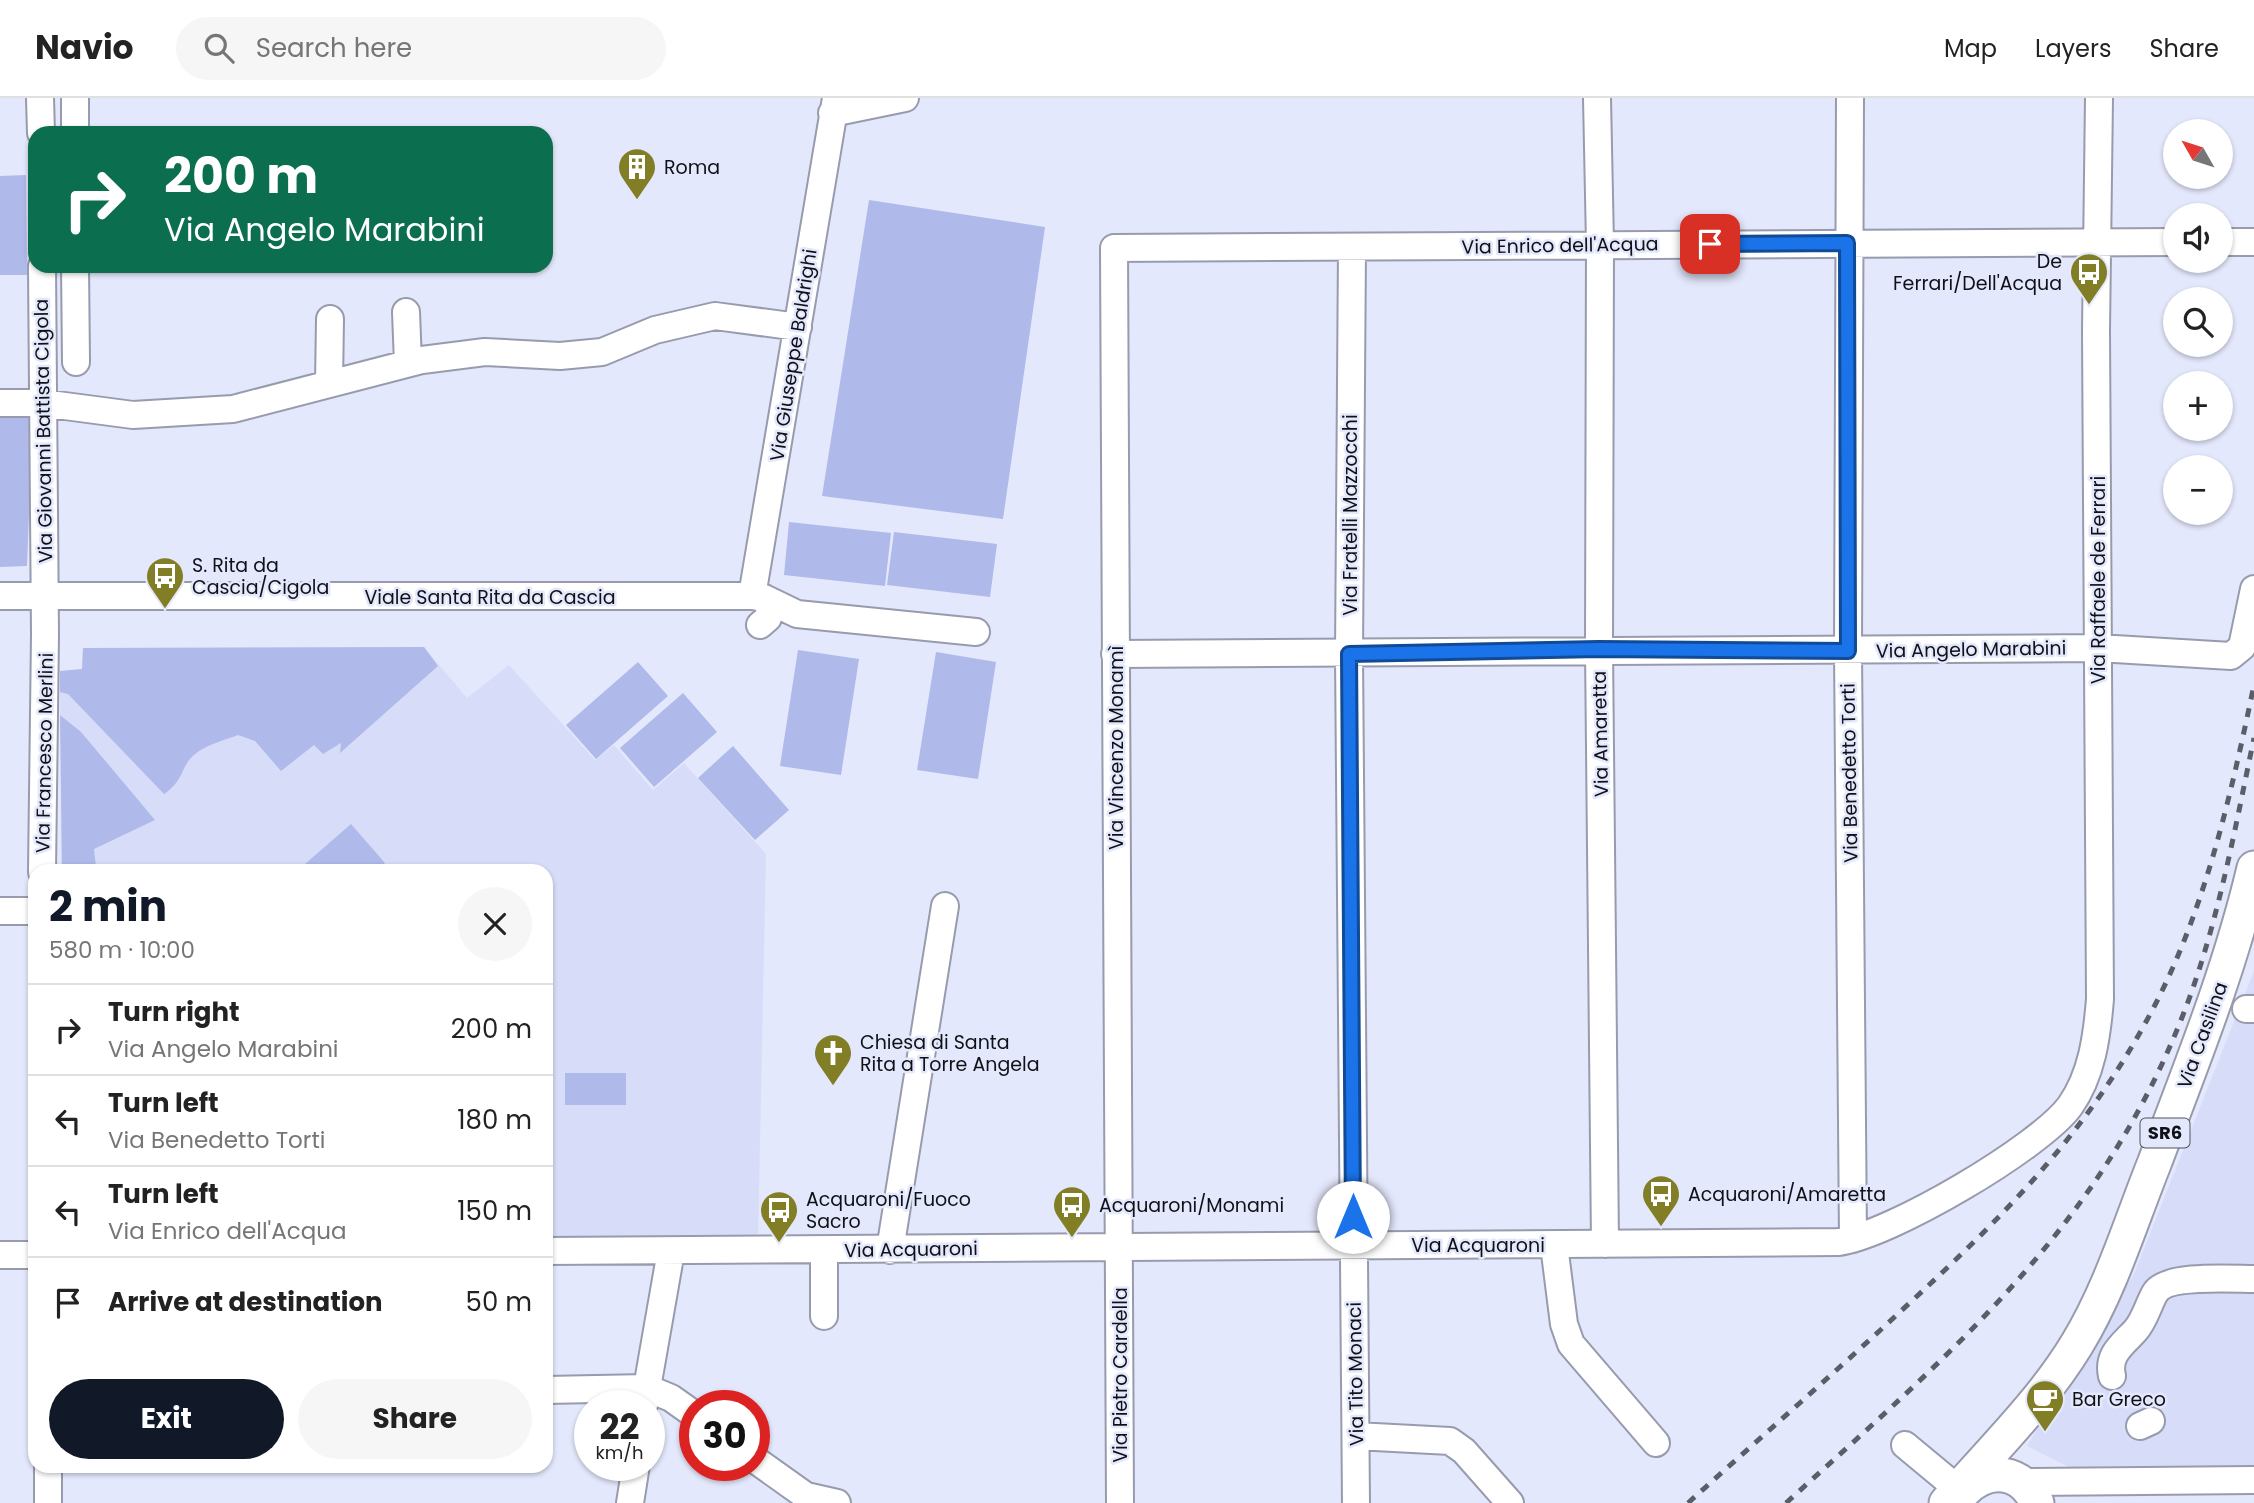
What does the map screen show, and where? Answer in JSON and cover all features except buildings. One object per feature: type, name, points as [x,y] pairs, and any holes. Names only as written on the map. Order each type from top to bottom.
[{"type":"main road","name":"Via Casilina","points":[[1954,1498],[1973,1482],[1987,1475],[2008,1440],[2080,1338],[2114,1268],[2212,1010],[2254,868]]},
{"type":"main road","name":"Via Casilina","points":[[1954,1498],[2047,1386]]},
{"type":"main road","points":[[2008,1440],[2027,1489]]},
{"type":"main road","points":[[1987,1475],[2011,1476],[2027,1489]]},
{"type":"street","points":[[40,98],[41,126]]},
{"type":"street","points":[[75,98],[75,126]]},
{"type":"street","points":[[834,106],[905,98]]},
{"type":"street","name":"Via Amaretta","points":[[1597,98],[1605,1244]]},
{"type":"street","name":"Via Benedetto Torti","points":[[1850,98],[1847,243],[1848,651],[1853,1238]]},
{"type":"street","name":"Via Raffaele de Ferrari","points":[[2091,1062],[2100,986],[2097,242],[2099,98]]},
{"type":"street","name":"Via Giuseppe Baldrighi","points":[[760,625],[768,618],[770,609],[758,597],[834,106]]},
{"type":"street","name":"Via Enrico dell'Acqua","points":[[1114,248],[2163,242]]},
{"type":"street","points":[[2233,242],[2254,242]]},
{"type":"street","name":"Via Vincenzo Monamì","points":[[1114,248],[1120,1247]]},
{"type":"street","name":"Via Fratelli Mazzocchi","points":[[1352,248],[1349,654],[1353,1244]]},
{"type":"street","name":"Via Giovanni Battista Cigola","points":[[41,273],[45,634]]},
{"type":"street","points":[[75,273],[76,362]]},
{"type":"street","points":[[406,312],[408,363]]},
{"type":"street","points":[[0,402],[42,403],[133,415],[233,409],[408,363],[485,352],[560,356],[602,352],[655,330],[715,316],[798,327]]},
{"type":"street","points":[[329,383],[330,319]]},
{"type":"street","name":"Via Angelo Marabini","points":[[1115,654],[2098,648],[2238,654],[2242,647],[2254,589]]},
{"type":"street","name":"Viale Santa Rita da Cascia","points":[[0,596],[758,597],[797,614],[976,632]]},
{"type":"street","name":"Via Francesco Merlini","points":[[42,864],[45,634]]},
{"type":"street","points":[[890,1250],[945,906]]},
{"type":"street","points":[[0,911],[28,911]]},
{"type":"street","name":"Via Acquaroni","points":[[553,1251],[1823,1243],[1853,1238],[1920,1211],[2046,1130],[2071,1104],[2091,1062]]},
{"type":"street","name":"Via Tito Monaci","points":[[1353,1244],[1356,1503]]},
{"type":"street","points":[[1554,1245],[1564,1324],[1571,1344],[1656,1443]]},
{"type":"street","name":"Via Pietro Cardella","points":[[1120,1247],[1120,1503]]},
{"type":"street","points":[[647,1390],[671,1251]]},
{"type":"street","points":[[824,1251],[824,1315]]},
{"type":"street","points":[[0,1255],[28,1255]]},
{"type":"street","points":[[2112,1376],[2110,1366],[2115,1352],[2138,1328],[2156,1292],[2164,1284],[2178,1281],[2254,1279]]},
{"type":"street","points":[[553,1391],[574,1393]]},
{"type":"street","points":[[1356,1436],[1450,1441],[1464,1451],[1510,1503]]},
{"type":"street","points":[[1905,1445],[1954,1498]]},
{"type":"street","points":[[770,1470],[806,1496],[836,1503]]},
{"type":"street","points":[[48,1473],[48,1503]]},
{"type":"street","points":[[2027,1489],[2254,1480]]},
{"type":"street","points":[[630,1503],[633,1481]]},
{"type":"shaded area","points":[[26,175],[27,275],[0,275],[0,176]]},
{"type":"shaded area","points":[[869,200],[1045,227],[1003,519],[822,496]]},
{"type":"shaded area","points":[[0,409],[33,410],[27,566],[0,567]]},
{"type":"shaded area","points":[[789,522],[891,533],[885,586],[784,575]]},
{"type":"shaded area","points":[[894,532],[997,544],[990,597],[887,585]]},
{"type":"shaded area","points":[[424,647],[467,698],[509,665],[595,760],[614,745],[653,790],[684,763],[766,854],[758,1239],[553,1240],[553,864],[61,864],[60,671],[82,670],[83,648]]},
{"type":"shaded area","points":[[424,647],[438,666],[340,753],[341,743],[323,754],[314,745],[281,771],[255,741],[238,735],[210,745],[195,754],[176,784],[164,794],[68,694],[60,692],[60,671],[82,669],[83,648]]},
{"type":"shaded area","points":[[798,650],[859,659],[841,775],[780,766]]},
{"type":"shaded area","points":[[936,652],[996,662],[978,779],[917,770]]},
{"type":"shaded area","points":[[638,662],[668,696],[596,759],[566,725]]},
{"type":"shaded area","points":[[683,693],[717,732],[654,787],[620,748]]},
{"type":"shaded area","points":[[60,715],[81,732],[155,820],[94,849],[96,864],[62,864]]},
{"type":"shaded area","points":[[733,746],[789,810],[755,840],[698,778]]},
{"type":"shaded area","points":[[351,824],[385,863],[384,864],[305,864]]},
{"type":"shaded area","points":[[2254,971],[2254,1485],[2073,1469],[2027,1446],[2134,1274]]},
{"type":"shaded area","points":[[565,1073],[626,1073],[626,1105],[565,1105]]},
{"type":"railway","points":[[1688,1503],[1875,1335],[1975,1240],[2043,1169],[2103,1092],[2156,1003],[2190,926],[2216,847],[2254,685]]},
{"type":"railway","points":[[1786,1503],[1960,1341],[2013,1285],[2062,1227],[2107,1164],[2147,1095],[2194,986],[2224,881],[2254,738]]},
{"type":"place","name":"Roma","points":[[637,201]]},
{"type":"place","name":"De Ferrari/Dell'Acqua","points":[[2089,306]]},
{"type":"place","name":"S. Rita da Cascia/Cigola","points":[[165,610]]},
{"type":"place","name":"Chiesa di Santa Rita a Torre Angela","points":[[833,1087]]},
{"type":"place","name":"Acquaroni/Amaretta","points":[[1661,1228]]},
{"type":"place","name":"Acquaroni/Monami","points":[[1072,1239]]},
{"type":"place","name":"Acquaroni/Fuoco Sacro","points":[[779,1244]]},
{"type":"place","name":"Bar Greco","points":[[2045,1433]]},
{"type":"route","points":[[1353,1217],[1349,654],[1599,649],[1848,651],[1847,243],[1710,244]]}]
